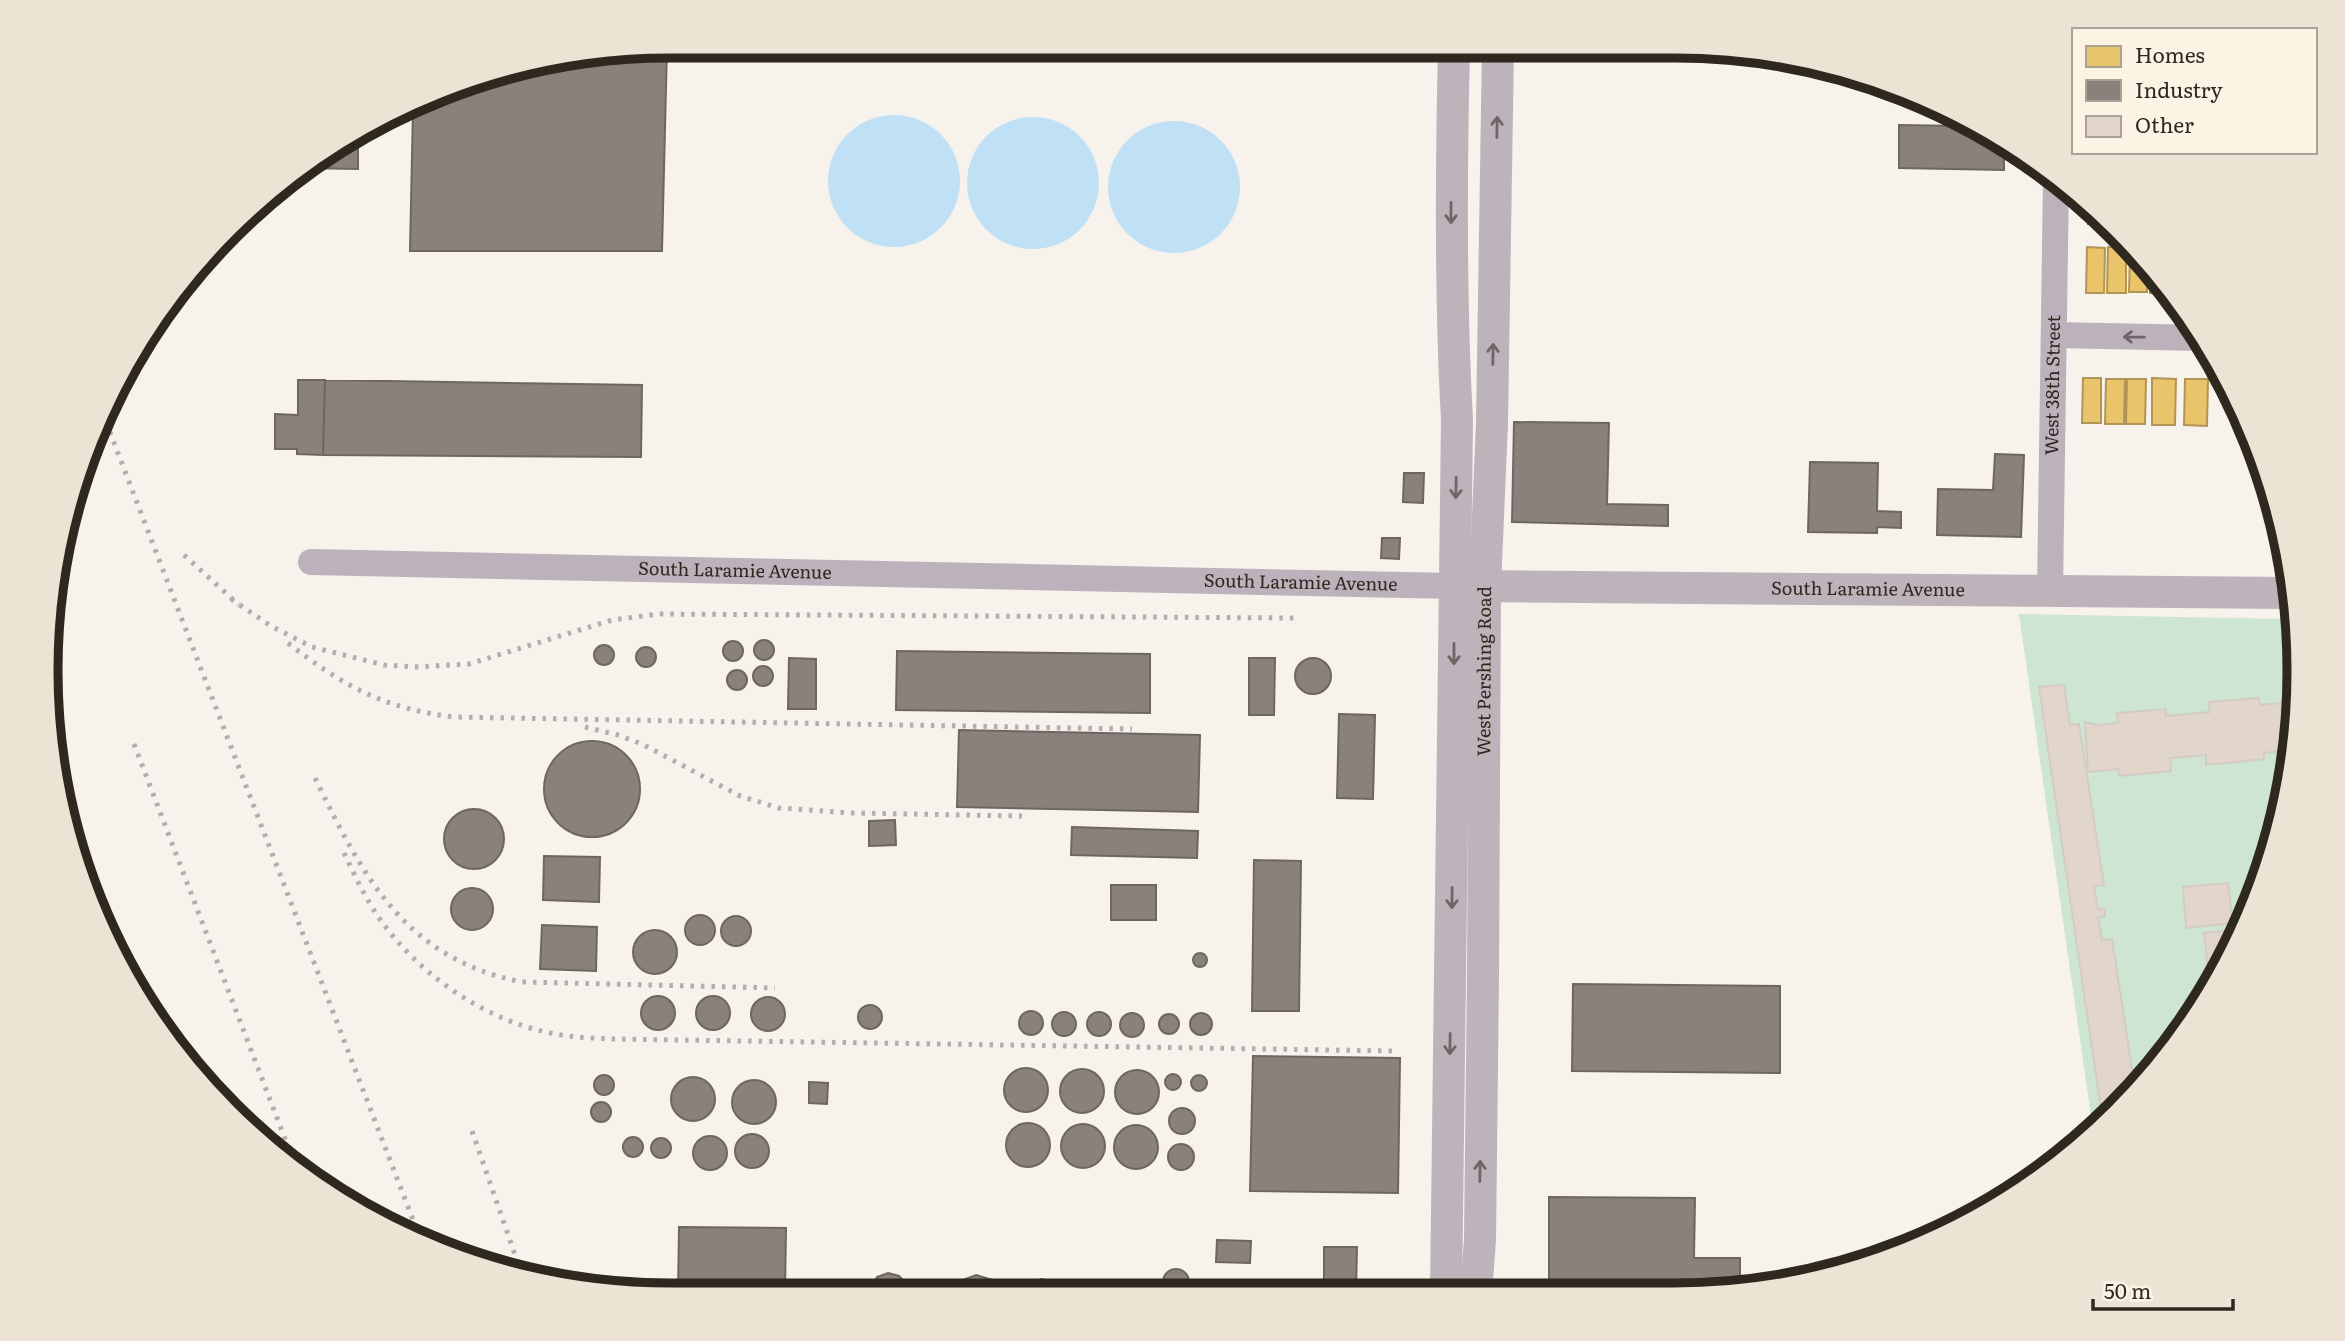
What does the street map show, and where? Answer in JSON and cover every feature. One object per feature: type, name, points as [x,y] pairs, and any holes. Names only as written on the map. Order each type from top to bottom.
[{"type":"main road","name":"West Pershing Road","points":[[1454,58],[1452,322],[1469,586],[1469,830],[1479,1240],[1477,1283]]},
{"type":"main road","name":"West Pershing Road","points":[[1469,586],[1492,423],[1498,58]]},
{"type":"main road","name":"South Laramie Avenue","points":[[1469,586],[2282,593]]},
{"type":"main road","name":"West Pershing Road","points":[[1447,1283],[1469,830]]},
{"type":"street","name":"West 38th Street","points":[[2050,590],[2056,191]]},
{"type":"street","points":[[2054,335],[2189,338]]},
{"type":"street","name":"South Laramie Avenue","points":[[311,562],[1469,586]]},
{"type":"green space","points":[[2019,614],[2285,619],[2287,670],[2282,750],[2266,829],[2241,905],[2205,977],[2161,1044],[2091,1119]]},
{"type":"water","points":[[894,115],[919,120],[941,134],[955,156],[960,181],[955,206],[941,228],[919,242],[894,247],[869,242],[847,228],[833,206],[828,181],[833,156],[847,134],[869,120]]},
{"type":"water","points":[[1033,117],[1058,122],[1080,136],[1094,158],[1099,183],[1094,208],[1080,230],[1058,244],[1033,249],[1008,244],[986,230],[972,208],[967,183],[972,158],[986,136],[1008,122]]},
{"type":"water","points":[[1174,121],[1199,126],[1221,140],[1235,162],[1240,187],[1235,212],[1221,234],[1199,248],[1174,253],[1149,248],[1127,234],[1113,212],[1108,187],[1113,162],[1127,140],[1149,126]]},
{"type":"building: Homes","points":[[2087,247],[2105,248],[2104,293],[2086,293]]},
{"type":"building: Homes","points":[[2108,247],[2118,248],[2126,256],[2126,293],[2107,293]]},
{"type":"building: Homes","points":[[2130,260],[2147,280],[2147,292],[2129,292]]},
{"type":"building: Homes","points":[[2150,284],[2158,293],[2150,293]]},
{"type":"building: Homes","points":[[2083,378],[2101,378],[2101,423],[2082,423]]},
{"type":"building: Homes","points":[[2152,378],[2176,379],[2175,425],[2152,425]]},
{"type":"building: Homes","points":[[2106,379],[2125,379],[2124,424],[2105,424]]},
{"type":"building: Homes","points":[[2127,379],[2146,379],[2145,424],[2126,424]]},
{"type":"building: Homes","points":[[2185,379],[2208,379],[2207,426],[2184,425]]},
{"type":"building: Industry","points":[[667,58],[662,251],[410,251],[413,115],[474,90],[551,70],[591,63]]},
{"type":"building: Industry","points":[[1899,125],[1955,126],[2004,154],[2004,170],[1899,168]]},
{"type":"building: Industry","points":[[358,144],[358,169],[320,168]]},
{"type":"building: Industry","points":[[298,380],[325,380],[323,455],[297,454],[297,449],[275,449],[275,414],[298,415]]},
{"type":"building: Industry","points":[[325,380],[642,385],[641,457],[323,455]]},
{"type":"building: Industry","points":[[1514,422],[1609,423],[1607,504],[1668,505],[1668,526],[1512,522]]},
{"type":"building: Industry","points":[[1995,454],[2024,455],[2021,537],[1937,535],[1938,489],[1993,490]]},
{"type":"building: Industry","points":[[1810,462],[1878,463],[1877,511],[1901,512],[1901,528],[1877,527],[1877,533],[1808,532]]},
{"type":"building: Industry","points":[[1404,473],[1424,473],[1423,503],[1403,502]]},
{"type":"building: Industry","points":[[1382,538],[1400,538],[1399,559],[1381,558]]},
{"type":"building: Industry","points":[[760,640],[768,640],[774,650],[768,660],[760,660],[754,654],[754,646]]},
{"type":"building: Industry","points":[[729,641],[737,641],[743,651],[737,661],[729,661],[723,655],[723,647]]},
{"type":"building: Industry","points":[[600,645],[608,645],[614,655],[608,665],[600,665],[594,659],[594,651]]},
{"type":"building: Industry","points":[[642,647],[650,647],[656,657],[650,667],[642,667],[636,661],[636,653]]},
{"type":"building: Industry","points":[[897,651],[1150,654],[1150,713],[896,710]]},
{"type":"building: Industry","points":[[789,658],[816,659],[816,709],[788,709]]},
{"type":"building: Industry","points":[[1249,658],[1275,658],[1274,715],[1249,715]]},
{"type":"building: Industry","points":[[1313,658],[1325,664],[1331,676],[1325,688],[1313,694],[1301,688],[1295,676],[1301,664]]},
{"type":"building: Industry","points":[[759,666],[767,666],[773,676],[767,686],[759,686],[753,680],[753,672]]},
{"type":"building: Industry","points":[[733,670],[741,670],[747,680],[741,690],[733,690],[727,684],[727,676]]},
{"type":"building: Industry","points":[[1339,714],[1375,715],[1373,799],[1337,798]]},
{"type":"building: Industry","points":[[959,730],[1200,735],[1198,812],[957,807]]},
{"type":"building: Industry","points":[[592,741],[610,744],[626,755],[637,771],[640,789],[637,807],[626,823],[610,834],[592,837],[574,834],[558,823],[547,807],[544,789],[547,771],[558,755],[574,744]]},
{"type":"building: Industry","points":[[474,809],[491,814],[499,822],[504,839],[499,856],[491,864],[474,869],[457,864],[449,856],[444,839],[449,822],[457,814]]},
{"type":"building: Industry","points":[[895,820],[896,845],[869,846],[869,821]]},
{"type":"building: Industry","points":[[1072,827],[1198,831],[1197,858],[1071,855]]},
{"type":"building: Industry","points":[[544,856],[600,857],[599,902],[543,900]]},
{"type":"building: Industry","points":[[1254,860],[1301,861],[1299,1011],[1252,1011]]},
{"type":"building: Industry","points":[[1111,885],[1156,885],[1156,920],[1111,920]]},
{"type":"building: Industry","points":[[472,888],[487,894],[493,909],[487,924],[472,930],[457,924],[451,909],[457,894]]},
{"type":"building: Industry","points":[[700,915],[711,919],[715,930],[711,941],[700,945],[689,941],[685,930],[689,919]]},
{"type":"building: Industry","points":[[736,916],[747,920],[751,931],[747,942],[736,946],[725,942],[721,931],[725,920]]},
{"type":"building: Industry","points":[[542,925],[597,927],[596,971],[540,969]]},
{"type":"building: Industry","points":[[655,930],[671,936],[677,952],[671,968],[655,974],[639,968],[633,952],[639,936]]},
{"type":"building: Industry","points":[[1200,953],[1205,955],[1205,965],[1200,967],[1195,965],[1193,960],[1195,955]]},
{"type":"building: Industry","points":[[1573,984],[1780,986],[1780,1073],[1572,1071]]},
{"type":"building: Industry","points":[[658,996],[670,1001],[675,1013],[670,1025],[658,1030],[646,1025],[641,1013],[646,1001]]},
{"type":"building: Industry","points":[[713,996],[725,1001],[730,1013],[725,1025],[713,1030],[701,1025],[696,1013],[701,1001]]},
{"type":"building: Industry","points":[[768,997],[780,1002],[785,1014],[780,1026],[768,1031],[756,1026],[751,1014],[756,1002]]},
{"type":"building: Industry","points":[[870,1005],[878,1009],[882,1017],[878,1025],[870,1029],[862,1025],[858,1017],[862,1009]]},
{"type":"building: Industry","points":[[1031,1011],[1040,1014],[1043,1023],[1040,1032],[1031,1035],[1022,1032],[1019,1023],[1022,1014]]},
{"type":"building: Industry","points":[[1064,1012],[1073,1015],[1076,1024],[1073,1033],[1064,1036],[1055,1033],[1052,1024],[1055,1015]]},
{"type":"building: Industry","points":[[1099,1012],[1108,1015],[1111,1024],[1108,1033],[1099,1036],[1090,1033],[1087,1024],[1090,1015]]},
{"type":"building: Industry","points":[[1132,1013],[1141,1016],[1144,1025],[1141,1034],[1132,1037],[1123,1034],[1120,1025],[1123,1016]]},
{"type":"building: Industry","points":[[1201,1013],[1209,1016],[1212,1024],[1209,1032],[1201,1035],[1193,1032],[1190,1024],[1193,1016]]},
{"type":"building: Industry","points":[[1165,1014],[1173,1014],[1179,1024],[1173,1034],[1165,1034],[1159,1028],[1159,1020]]},
{"type":"building: Industry","points":[[1253,1056],[1400,1058],[1398,1193],[1250,1191]]},
{"type":"building: Industry","points":[[1026,1068],[1035,1069],[1042,1074],[1047,1081],[1047,1099],[1042,1106],[1035,1111],[1026,1112],[1017,1111],[1010,1106],[1005,1099],[1004,1090],[1005,1081],[1010,1074],[1017,1069]]},
{"type":"building: Industry","points":[[1082,1069],[1091,1070],[1098,1075],[1103,1082],[1103,1100],[1098,1107],[1091,1112],[1082,1113],[1073,1112],[1066,1107],[1061,1100],[1060,1091],[1061,1082],[1066,1075],[1073,1070]]},
{"type":"building: Industry","points":[[1137,1070],[1146,1071],[1153,1076],[1158,1083],[1158,1101],[1153,1108],[1146,1113],[1137,1114],[1128,1113],[1121,1108],[1116,1101],[1115,1092],[1116,1083],[1121,1076],[1128,1071]]},
{"type":"building: Industry","points":[[1170,1074],[1176,1074],[1181,1082],[1179,1088],[1170,1090],[1165,1085],[1165,1079]]},
{"type":"building: Industry","points":[[600,1075],[608,1075],[614,1085],[608,1095],[600,1095],[594,1089],[594,1081]]},
{"type":"building: Industry","points":[[1196,1075],[1202,1075],[1207,1083],[1205,1089],[1196,1091],[1191,1086],[1191,1080]]},
{"type":"building: Industry","points":[[693,1077],[709,1083],[715,1099],[709,1115],[693,1121],[677,1115],[671,1099],[677,1083]]},
{"type":"building: Industry","points":[[754,1080],[770,1086],[776,1102],[770,1118],[754,1124],[738,1118],[732,1102],[738,1086]]},
{"type":"building: Industry","points":[[809,1082],[828,1083],[827,1104],[809,1103]]},
{"type":"building: Industry","points":[[597,1102],[605,1102],[611,1112],[605,1122],[597,1122],[591,1116],[591,1108]]},
{"type":"building: Industry","points":[[1182,1108],[1191,1112],[1195,1121],[1191,1130],[1182,1134],[1173,1130],[1169,1121],[1173,1112]]},
{"type":"building: Industry","points":[[1028,1123],[1037,1124],[1044,1129],[1049,1136],[1049,1154],[1044,1161],[1037,1166],[1028,1167],[1019,1166],[1012,1161],[1007,1154],[1006,1145],[1007,1136],[1012,1129],[1019,1124]]},
{"type":"building: Industry","points":[[1083,1124],[1092,1125],[1099,1130],[1104,1137],[1104,1155],[1099,1162],[1092,1167],[1083,1168],[1074,1167],[1067,1162],[1062,1155],[1061,1146],[1062,1137],[1067,1130],[1074,1125]]},
{"type":"building: Industry","points":[[1136,1125],[1145,1126],[1152,1131],[1157,1138],[1157,1156],[1152,1163],[1145,1168],[1136,1169],[1127,1168],[1120,1163],[1115,1156],[1114,1147],[1115,1138],[1120,1131],[1127,1126]]},
{"type":"building: Industry","points":[[752,1134],[764,1139],[769,1151],[764,1163],[752,1168],[740,1163],[735,1151],[740,1139]]},
{"type":"building: Industry","points":[[710,1136],[722,1141],[727,1153],[722,1165],[710,1170],[698,1165],[693,1153],[698,1141]]},
{"type":"building: Industry","points":[[629,1137],[637,1137],[643,1147],[637,1157],[629,1157],[623,1151],[623,1143]]},
{"type":"building: Industry","points":[[657,1138],[665,1138],[671,1148],[665,1158],[657,1158],[651,1152],[651,1144]]},
{"type":"building: Industry","points":[[1181,1144],[1190,1148],[1194,1157],[1190,1166],[1181,1170],[1172,1166],[1168,1157],[1172,1148]]},
{"type":"building: Industry","points":[[1549,1197],[1695,1198],[1694,1258],[1740,1258],[1740,1279],[1674,1283],[1549,1283]]},
{"type":"building: Industry","points":[[679,1227],[786,1228],[785,1283],[678,1283]]},
{"type":"building: Industry","points":[[1217,1240],[1251,1241],[1250,1263],[1216,1262]]},
{"type":"building: Industry","points":[[1324,1247],[1357,1247],[1356,1283],[1324,1283]]},
{"type":"building: Industry","points":[[1171,1270],[1181,1270],[1188,1277],[1189,1283],[1163,1283],[1164,1277]]},
{"type":"building: Industry","points":[[888,1273],[899,1276],[904,1283],[874,1283],[877,1277]]},
{"type":"building: Industry","points":[[976,1275],[995,1283],[959,1283]]},
{"type":"building: Industry","points":[[1041,1279],[1055,1283],[1032,1283]]},
{"type":"building: Other","points":[[2064,685],[2070,725],[2079,724],[2104,885],[2094,886],[2098,909],[2105,909],[2105,917],[2098,917],[2102,940],[2112,939],[2133,1077],[2101,1110],[2039,687]]},
{"type":"building: Other","points":[[2259,698],[2260,705],[2286,703],[2282,751],[2264,753],[2264,759],[2206,765],[2206,755],[2170,758],[2171,771],[2119,776],[2118,769],[2088,772],[2085,722],[2098,725],[2118,723],[2117,713],[2166,709],[2166,716],[2210,712],[2209,702]]},
{"type":"building: Other","points":[[2228,883],[2233,923],[2186,928],[2183,887]]},
{"type":"building: Other","points":[[2229,930],[2208,971],[2204,933]]},
{"type":"railway","points":[[108,427],[416,1228]]},
{"type":"railway","points":[[184,555],[239,605]]},
{"type":"railway","points":[[231,599],[271,626],[312,647],[384,665],[415,667],[469,664],[612,620],[659,614],[1297,618]]},
{"type":"railway","points":[[288,643],[327,672],[366,693],[407,708],[454,717],[1132,729]]},
{"type":"railway","points":[[585,727],[642,744],[740,796],[779,808],[853,813],[1022,816]]},
{"type":"railway","points":[[134,744],[290,1151]]},
{"type":"railway","points":[[315,778],[351,848],[393,908],[418,933],[447,954],[481,971],[522,982],[775,988]]},
{"type":"railway","points":[[344,853],[363,892],[393,937],[433,975],[479,1007],[504,1019],[556,1034],[615,1039],[1395,1051]]},
{"type":"railway","points":[[472,1131],[518,1263]]}]
